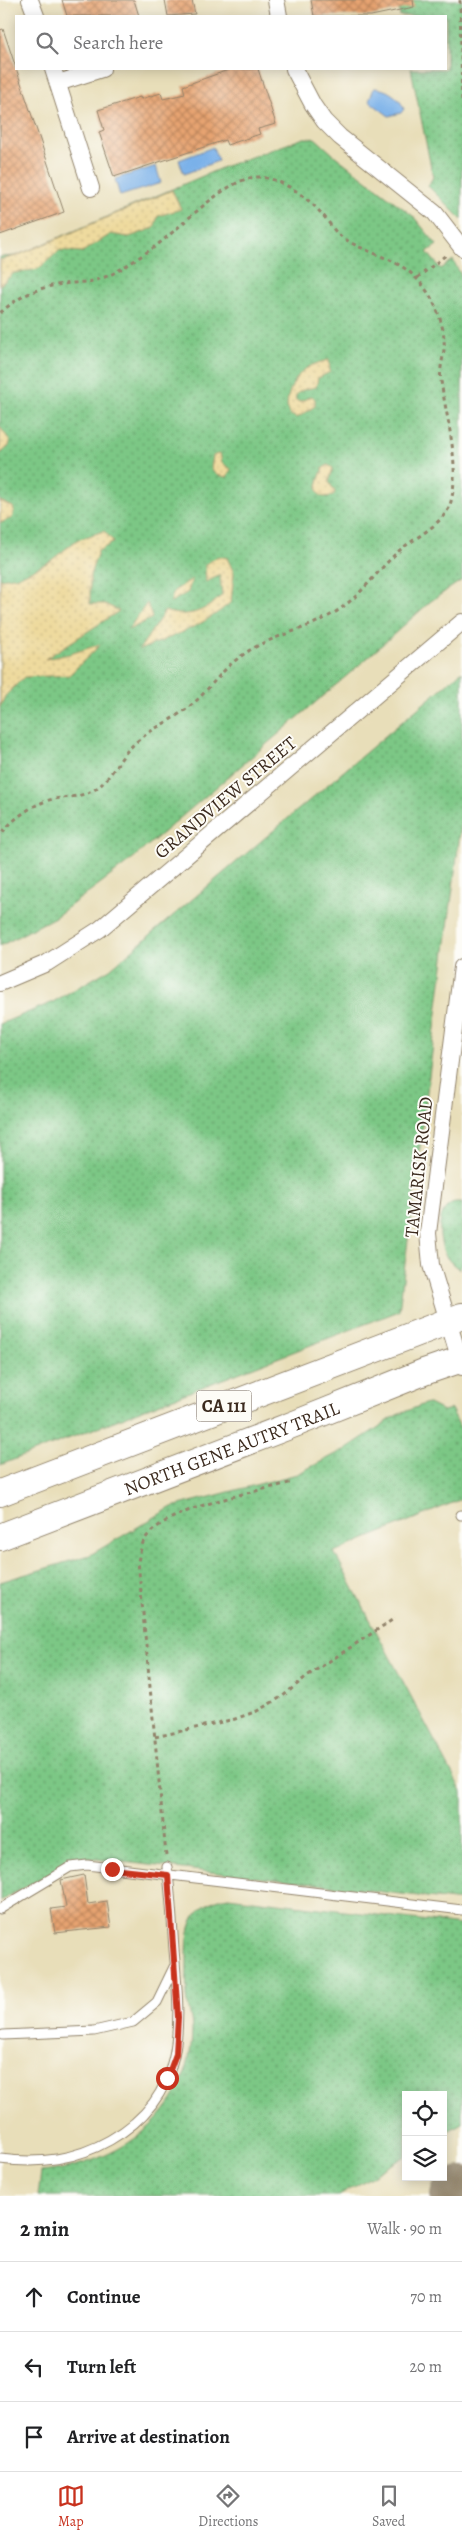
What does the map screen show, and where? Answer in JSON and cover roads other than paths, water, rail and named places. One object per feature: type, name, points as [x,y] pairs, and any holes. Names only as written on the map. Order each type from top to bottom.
[{"type":"main road","name":"CA 111","points":[[0,1493],[455,1319]]},
{"type":"main road","name":"NORTH GENE AUTRY TRAIL","points":[[0,1536],[288,1427],[424,1372],[461,1362]]},
{"type":"street","points":[[30,0],[36,15]]},
{"type":"street","points":[[276,0],[279,15]]},
{"type":"street","points":[[91,188],[56,76],[95,70]]},
{"type":"street","points":[[295,70],[313,105],[340,137],[435,213],[455,251]]},
{"type":"street","name":"GRANDVIEW STREET","points":[[0,983],[47,963],[100,929],[462,622]]},
{"type":"street","name":"TAMARISK ROAD","points":[[461,1362],[455,1319],[431,1265],[428,1233],[462,967]]},
{"type":"lane","points":[[0,1909],[70,1867],[78,1865],[167,1871],[462,1910]]},
{"type":"lane","points":[[0,2159],[24,2162],[59,2160],[90,2151],[140,2120],[156,2102],[176,2054],[178,2017],[167,1871]]},
{"type":"lane","points":[[3,2036],[94,2031],[134,2022],[157,2002],[175,1964]]},
{"type":"water","points":[[374,88],[379,88],[396,97],[404,109],[401,113],[389,116],[369,101]]},
{"type":"water","points":[[213,147],[218,161],[184,174],[179,160]]},
{"type":"water","points":[[156,166],[161,183],[120,196],[115,179]]}]
